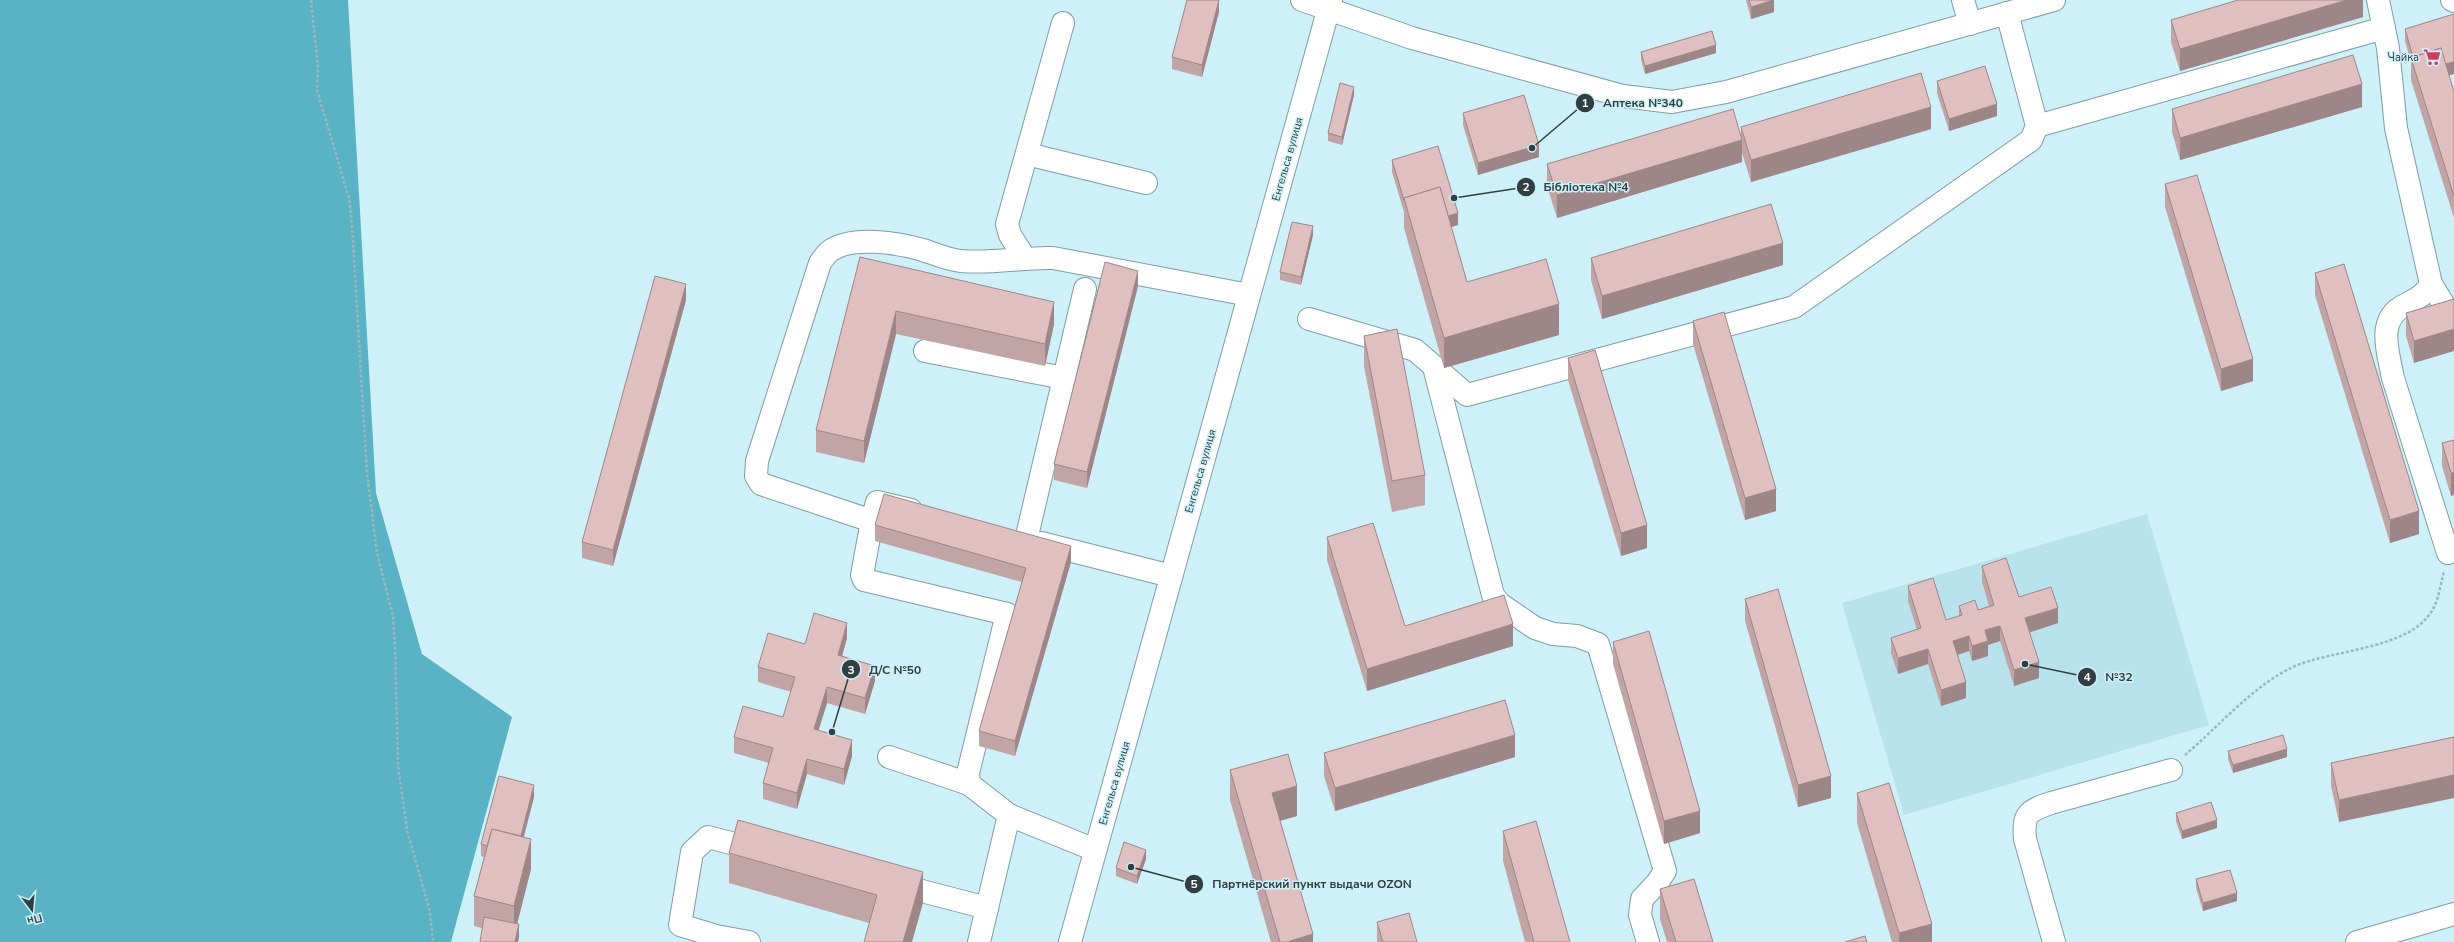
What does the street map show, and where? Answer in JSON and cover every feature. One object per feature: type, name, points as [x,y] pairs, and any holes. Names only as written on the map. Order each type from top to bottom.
[{"type":"street","points":[[1302,0],[1330,4],[1412,38],[1480,57],[1623,96],[1672,102],[1726,92],[2054,0]]},
{"type":"street","points":[[1963,0],[1970,24]]},
{"type":"street","points":[[2378,0],[2384,28],[2396,128],[2431,284],[2450,313],[2454,312]]},
{"type":"street","name":"Енгельса вулиця","points":[[1073,941],[1095,850],[1330,4]]},
{"type":"street","points":[[1309,319],[1415,350],[1467,395],[1794,307],[2031,140],[2037,126],[2007,13]]},
{"type":"street","points":[[1024,257],[1010,235],[1008,224],[1064,23]]},
{"type":"street","points":[[2037,126],[2384,28]]},
{"type":"street","points":[[1027,154],[1146,183]]},
{"type":"street","points":[[872,521],[761,484],[756,476],[757,461],[820,263],[830,251],[850,243],[878,242],[917,249],[960,261],[992,261],[1024,257],[1053,258],[1249,295]]},
{"type":"street","points":[[2431,284],[2427,291],[2419,298],[2393,313],[2387,322],[2386,335],[2393,378],[2448,541]]},
{"type":"street","points":[[1026,540],[1085,289]]},
{"type":"street","points":[[925,351],[1064,378]]},
{"type":"street","points":[[1434,367],[1493,595],[1505,609],[1535,628],[1553,634],[1577,636],[1598,644],[1665,871],[1657,883],[1642,899],[1640,915],[1648,942]]},
{"type":"street","points":[[929,515],[877,502],[862,575],[864,580],[1007,614],[968,773],[969,784]]},
{"type":"street","points":[[1004,534],[1171,576]]},
{"type":"street","points":[[890,757],[969,784],[1010,814],[1095,850]]},
{"type":"street","points":[[2054,942],[2025,839],[2024,824],[2027,815],[2034,809],[2051,803],[2171,770]]},
{"type":"street","points":[[978,942],[1010,814]]},
{"type":"street","points":[[749,942],[716,936],[680,925],[692,852],[708,837],[778,855]]},
{"type":"street","points":[[878,880],[987,908]]},
{"type":"street","points":[[2357,942],[2454,914]]},
{"type":"path","points":[[311,0],[318,68],[317,90],[344,177],[351,211],[367,473],[377,552],[393,617],[397,672],[398,766],[402,803],[415,861],[430,912],[433,942]]},
{"type":"path","points":[[2171,770],[2176,763],[2252,694],[2293,667],[2370,646],[2417,628],[2434,609],[2448,541]]},
{"type":"shaded area","points":[[0,0],[348,0],[376,493],[422,654],[512,717],[451,942],[0,942]]},
{"type":"shaded area","points":[[2147,514],[2209,725],[1904,815],[1842,603]]},
{"type":"building","points":[[1187,0],[1219,0],[1202,65],[1172,57]]},
{"type":"building","points":[[1749,0],[1774,0],[1751,7]]},
{"type":"building","points":[[2238,0],[2347,0],[2180,49],[2171,20]]},
{"type":"building","points":[[2454,14],[2454,62],[2445,64],[2441,48],[2413,57],[2405,29]]},
{"type":"building","points":[[1712,31],[1716,45],[1645,66],[1641,52]]},
{"type":"building","points":[[2441,48],[2454,92],[2454,196],[2411,58]]},
{"type":"building","points":[[2353,55],[2362,84],[2180,138],[2172,109]]},
{"type":"building","points":[[1985,66],[1997,104],[1949,119],[1937,81]]},
{"type":"building","points":[[1921,73],[1931,107],[1751,160],[1741,127]]},
{"type":"building","points":[[1340,83],[1354,87],[1342,137],[1328,133]]},
{"type":"building","points":[[1524,95],[1539,145],[1478,163],[1463,113]]},
{"type":"building","points":[[1733,109],[1742,140],[1557,195],[1547,164]]},
{"type":"building","points":[[1438,146],[1458,213],[1448,216],[1440,187],[1404,198],[1404,200],[1392,160]]},
{"type":"building","points":[[2197,175],[2253,359],[2221,369],[2165,184]]},
{"type":"building","points":[[1440,187],[1467,282],[1546,259],[1559,304],[1444,338],[1404,198]]},
{"type":"building","points":[[1771,204],[1783,243],[1602,296],[1591,258]]},
{"type":"building","points":[[1292,222],[1313,226],[1301,277],[1280,272]]},
{"type":"building","points":[[860,257],[1054,302],[1045,344],[896,311],[864,441],[816,430]]},
{"type":"building","points":[[1105,262],[1138,271],[1087,472],[1054,464]]},
{"type":"building","points":[[2344,264],[2419,511],[2390,520],[2315,273]]},
{"type":"building","points":[[655,276],[686,284],[613,550],[582,542]]},
{"type":"building","points":[[2454,299],[2454,329],[2414,341],[2406,313]]},
{"type":"building","points":[[1724,312],[1776,489],[1745,498],[1693,321]]},
{"type":"building","points":[[1397,329],[1425,475],[1392,481],[1364,336]]},
{"type":"building","points":[[1595,350],[1647,525],[1621,533],[1568,358]]},
{"type":"building","points":[[2454,440],[2454,473],[2451,473],[2442,443]]},
{"type":"building","points":[[884,494],[1071,546],[1015,741],[979,731],[1026,568],[875,525]]},
{"type":"building","points":[[1373,523],[1405,626],[1504,595],[1513,624],[1367,669],[1327,537]]},
{"type":"building","points":[[2006,558],[2019,597],[2051,587],[2058,608],[2025,618],[2039,662],[2014,670],[2000,626],[1985,630],[1988,641],[1972,646],[1969,636],[1953,641],[1966,682],[1941,690],[1928,649],[1898,658],[1891,638],[1921,628],[1908,586],[1933,578],[1946,620],[1962,615],[1959,606],[1975,600],[1978,610],[1994,605],[1982,566]]},
{"type":"building","points":[[1778,589],[1831,776],[1798,785],[1745,599]]},
{"type":"building","points":[[814,613],[847,623],[838,655],[875,666],[865,698],[827,687],[814,729],[852,740],[844,769],[807,759],[797,793],[763,783],[773,748],[734,737],[743,706],[783,717],[795,677],[758,667],[768,633],[805,644]]},
{"type":"building","points":[[1649,631],[1700,811],[1664,821],[1613,642]]},
{"type":"building","points":[[1505,700],[1515,735],[1335,788],[1324,753]]},
{"type":"building","points":[[2283,735],[2287,749],[2233,765],[2228,751]]},
{"type":"building","points":[[2454,737],[2454,775],[2339,800],[2331,763]]},
{"type":"building","points":[[1288,754],[1297,786],[1272,793],[1313,934],[1287,942],[1280,942],[1230,770]]},
{"type":"building","points":[[499,776],[534,785],[521,836],[492,829],[487,846],[481,844]]},
{"type":"building","points":[[1889,783],[1932,924],[1899,933],[1857,793]]},
{"type":"building","points":[[2211,802],[2217,820],[2182,831],[2176,813]]},
{"type":"building","points":[[738,820],[923,872],[903,942],[864,942],[877,895],[729,853]]},
{"type":"building","points":[[1536,821],[1570,942],[1534,942],[1503,831]]},
{"type":"building","points":[[492,829],[531,839],[514,906],[474,896]]},
{"type":"building","points":[[1124,842],[1146,850],[1137,876],[1116,868]]},
{"type":"building","points":[[2230,870],[2237,893],[2203,903],[2196,879]]},
{"type":"building","points":[[1694,879],[1713,942],[1676,942],[1660,889]]},
{"type":"building","points":[[1409,913],[1417,942],[1383,942],[1377,922]]},
{"type":"building","points":[[484,917],[519,924],[515,942],[480,942]]},
{"type":"building","points":[[1865,936],[1867,942],[1845,942]]},
{"type":"place","name":"Чайка","points":[[2432,57]]},
{"type":"place","name":"Аптека №340","points":[[1532,148]]},
{"type":"place","name":"Бібліотека №4","points":[[1454,198]]},
{"type":"place","name":"№32","points":[[2025,664]]},
{"type":"place","name":"Д/С №50","points":[[832,732]]},
{"type":"place","name":"Партнёрский пункт выдачи OZON","points":[[1131,867]]}]
